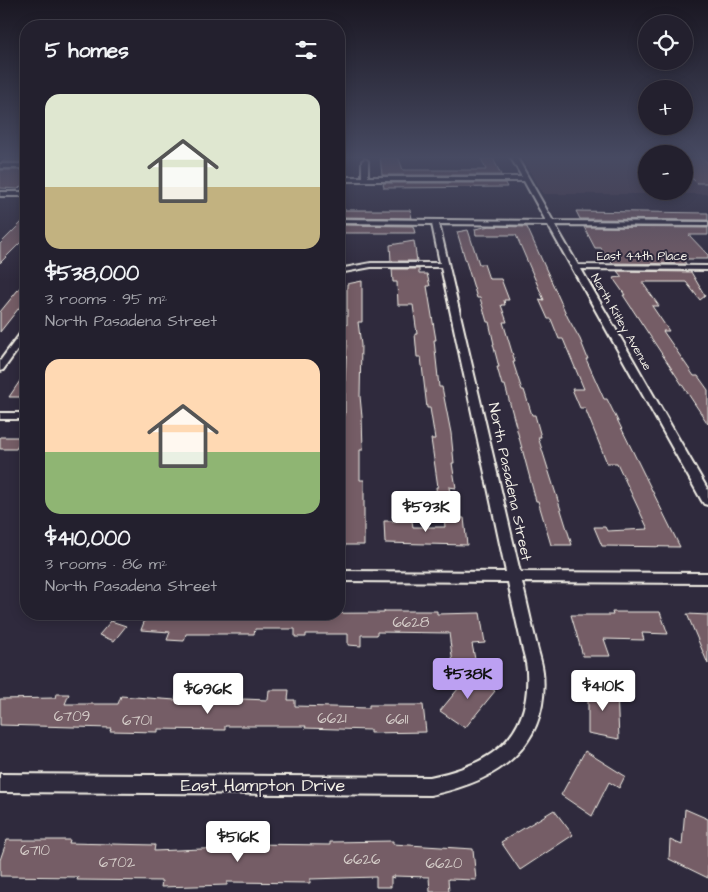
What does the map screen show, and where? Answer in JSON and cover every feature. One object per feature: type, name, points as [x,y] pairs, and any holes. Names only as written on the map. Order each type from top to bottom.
[{"type":"street","name":"North Kitley Avenue","points":[[536,198],[708,501]]},
{"type":"street","points":[[345,221],[708,224]]},
{"type":"street","name":"North Pasadena Street","points":[[435,222],[534,666],[536,686],[530,718],[514,746]]},
{"type":"street","points":[[345,270],[371,264],[445,265]]},
{"type":"street","name":"East 44th Place","points":[[576,267],[707,269]]},
{"type":"street","points":[[0,368],[20,340]]},
{"type":"street","points":[[0,416],[20,416]]},
{"type":"street","points":[[345,576],[708,578]]},
{"type":"street","name":"East Hampton Drive","points":[[0,783],[430,786],[448,783],[477,774],[493,764],[514,746]]},
{"type":"building","points":[[345,210],[410,210],[412,218],[345,217]]},
{"type":"building","points":[[576,211],[708,213],[708,220],[580,219]]},
{"type":"building","points":[[20,224],[20,243],[0,263],[0,244]]},
{"type":"building","points":[[345,225],[413,226],[415,233],[345,233]]},
{"type":"building","points":[[490,226],[527,227],[568,318],[580,339],[588,359],[586,359],[604,399],[607,399],[680,547],[602,546],[594,527],[605,527],[607,531],[648,529],[617,463],[607,463],[585,408],[580,408],[572,389],[584,389],[563,339],[559,339],[551,319],[548,319],[539,299],[544,300],[516,235],[476,235],[475,229]]},
{"type":"building","points":[[584,227],[708,228],[708,235],[689,235],[708,255],[708,259],[683,259],[686,264],[612,263],[601,248],[595,248]]},
{"type":"building","points":[[468,230],[479,264],[484,264],[489,279],[501,279],[509,300],[504,300],[505,305],[501,305],[507,322],[503,322],[515,362],[513,362],[532,415],[535,415],[541,437],[538,437],[572,545],[551,545],[538,501],[536,501],[505,385],[502,385],[497,367],[499,367],[489,322],[487,322],[480,298],[477,298],[457,232]]},
{"type":"building","points":[[414,241],[417,261],[391,261],[390,245]]},
{"type":"building","points":[[392,269],[419,269],[419,274],[427,274],[430,286],[427,286],[436,340],[434,340],[439,387],[442,387],[451,433],[454,463],[452,463],[456,488],[449,487],[451,500],[437,500],[436,487],[438,487],[431,439],[435,439],[430,408],[427,408],[421,357],[417,357],[415,334],[417,334],[413,305],[398,305],[397,282],[393,282]]},
{"type":"building","points":[[617,271],[691,272],[705,296],[700,300],[686,282],[642,282],[659,306],[652,306],[669,331],[663,331],[694,376],[698,376],[708,390],[708,424],[623,295],[625,295],[613,278],[622,277]]},
{"type":"building","points":[[362,281],[362,322],[358,322],[361,345],[360,396],[363,450],[360,450],[360,480],[364,480],[364,545],[345,545],[345,384],[347,340],[345,341],[345,325],[347,325],[347,284]]},
{"type":"building","points":[[20,287],[20,307],[0,332],[0,312]]},
{"type":"building","points":[[20,381],[20,397],[9,397]]},
{"type":"building","points":[[0,437],[20,437],[20,442],[16,449],[0,449]]},
{"type":"building","points":[[444,517],[464,518],[467,545],[385,543],[384,521],[412,521],[413,527],[445,527]]},
{"type":"building","points":[[384,611],[437,611],[437,614],[480,613],[485,643],[472,644],[476,664],[453,664],[449,633],[377,632],[377,635],[361,635],[361,646],[348,645],[348,634],[306,634],[306,637],[295,637],[295,629],[255,629],[254,634],[186,634],[184,641],[167,640],[170,632],[141,630],[145,620],[345,620],[345,613],[384,613]]},
{"type":"building","points":[[612,612],[660,612],[668,634],[642,633],[644,640],[604,639],[610,656],[583,656],[571,615],[613,615]]},
{"type":"building","points":[[687,614],[708,615],[708,664]]},
{"type":"building","points":[[111,621],[126,626],[114,641],[99,635]]},
{"type":"building","points":[[476,667],[478,680],[495,691],[465,728],[440,711]]},
{"type":"building","points":[[588,685],[617,691],[619,739],[588,733]]},
{"type":"building","points":[[269,690],[289,690],[288,700],[295,700],[295,706],[369,708],[369,705],[423,705],[426,732],[370,733],[370,730],[305,728],[306,726],[225,726],[225,730],[158,729],[158,732],[110,731],[111,728],[0,725],[0,699],[55,698],[56,694],[69,694],[65,704],[118,704],[121,696],[175,700],[177,693],[206,694],[204,703],[242,702],[243,699],[268,700]]},
{"type":"building","points":[[585,751],[625,776],[619,788],[609,782],[592,816],[561,795]]},
{"type":"building","points":[[685,809],[708,819],[708,878],[669,859],[670,840],[682,845]]},
{"type":"building","points":[[554,810],[573,835],[520,870],[501,842]]},
{"type":"building","points":[[7,840],[70,840],[69,843],[155,845],[154,851],[249,847],[249,844],[330,845],[330,842],[393,841],[393,844],[473,849],[476,880],[448,879],[449,892],[430,892],[429,877],[394,876],[394,878],[391,877],[391,887],[376,887],[376,877],[310,879],[310,883],[227,882],[227,885],[161,887],[162,881],[77,880],[78,877],[0,876],[0,860]]}]
